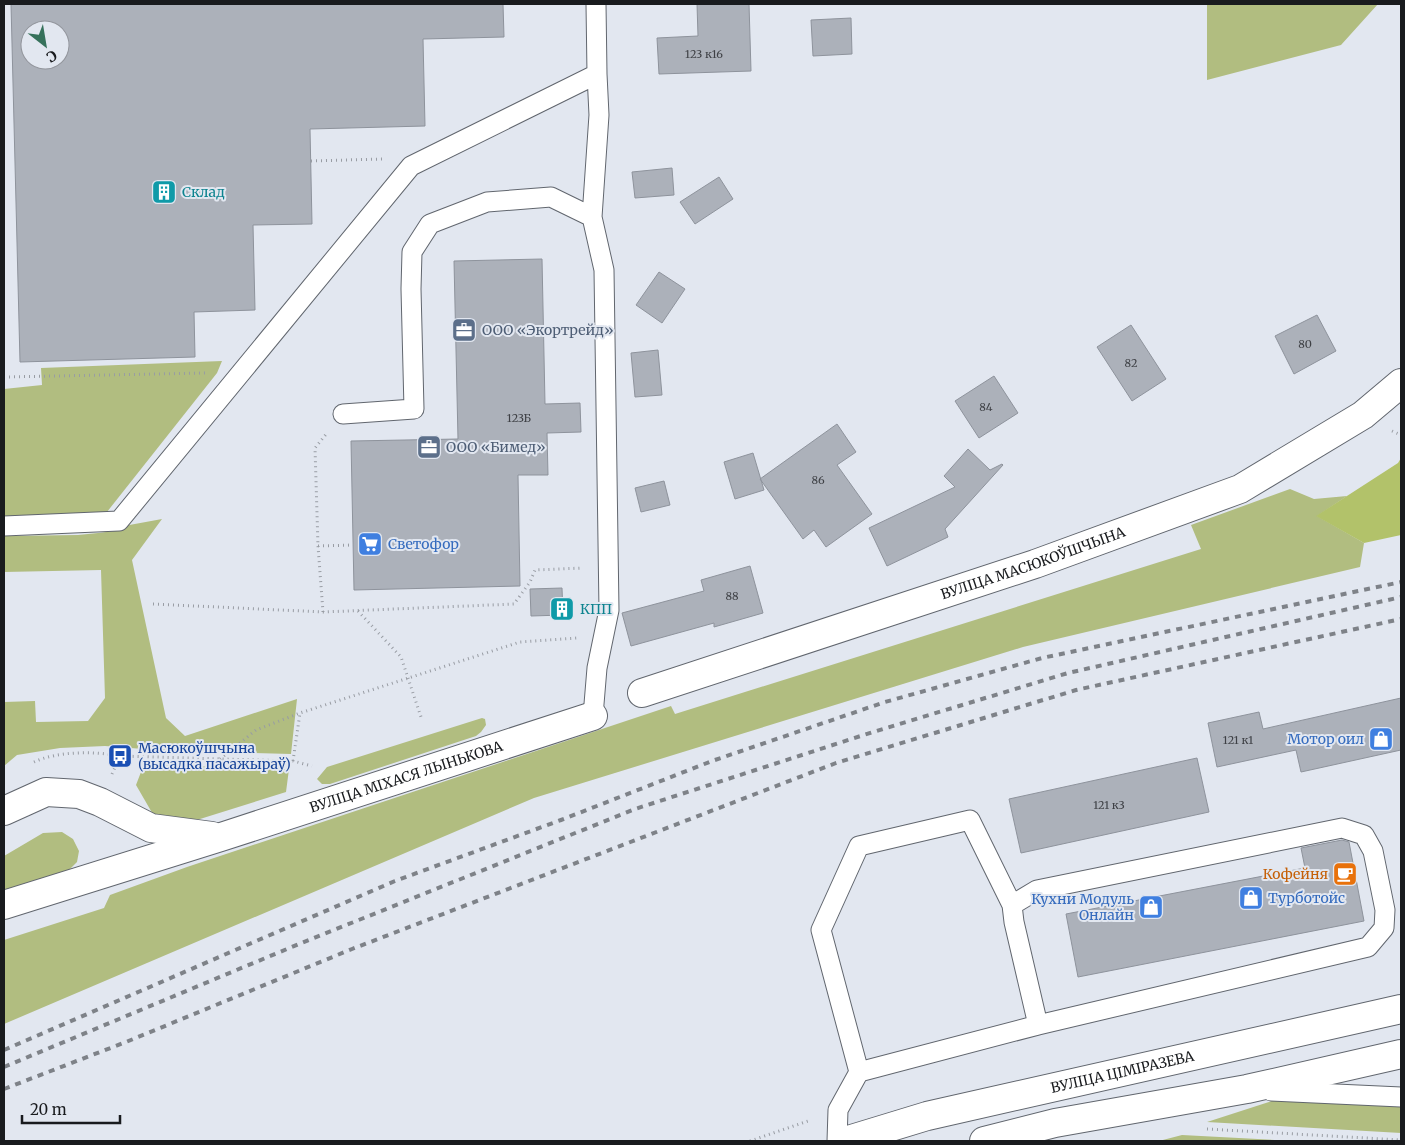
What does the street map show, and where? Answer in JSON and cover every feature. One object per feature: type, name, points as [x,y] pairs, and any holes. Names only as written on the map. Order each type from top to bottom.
[{"type":"street","name":"ВУЛІЦА МАСЮКОЎШЧЫНА","points":[[642,693],[1035,564],[1240,489],[1363,415],[1401,383]]},
{"type":"street","name":"ВУЛІЦА МІХАСЯ ЛЫНЬКОВА","points":[[4,905],[221,837],[592,716]]},
{"type":"street","name":"ВУЛІЦА МІХАСЯ ЛЫНЬКОВА","points":[[4,811],[46,792],[79,794],[100,802],[151,828],[221,837]]},
{"type":"street","points":[[144,861],[156,849],[158,840],[151,828]]},
{"type":"street","name":"ВУЛІЦА ЦІМІРАЗЕВА","points":[[845,1141],[927,1116],[1401,1009]]},
{"type":"street","points":[[984,1141],[1055,1122],[1247,1089],[1401,1054]]},
{"type":"lane","points":[[592,716],[597,668],[609,610],[604,270],[592,217],[599,115],[596,4]]},
{"type":"lane","points":[[4,526],[118,521],[411,166],[597,74]]},
{"type":"lane","points":[[343,414],[414,409],[410,289],[412,252],[430,224],[487,202],[551,197],[592,217]]},
{"type":"lane","points":[[837,1141],[838,1110],[858,1072],[821,930],[859,846],[970,820],[1012,905],[1014,922],[1038,1025]]},
{"type":"lane","points":[[858,1072],[1038,1025],[1368,947],[1384,928],[1385,910],[1373,851],[1364,835],[1342,828],[1037,890],[1012,905]]},
{"type":"lane","points":[[1247,1089],[1401,1097]]},
{"type":"path","points":[[311,161],[397,159],[411,166]]},
{"type":"path","points":[[4,377],[207,373]]},
{"type":"path","points":[[323,612],[318,546],[315,448],[343,414]]},
{"type":"path","points":[[318,546],[353,545]]},
{"type":"path","points":[[153,604],[323,612],[514,604],[530,582],[535,570],[609,566]]},
{"type":"path","points":[[358,610],[401,657],[421,717]]},
{"type":"path","points":[[220,759],[256,730],[300,713],[520,642],[605,636]]},
{"type":"path","points":[[293,761],[300,713]]},
{"type":"path","points":[[29,764],[60,754],[105,753],[120,756],[293,761],[312,766]]},
{"type":"path","points":[[750,1141],[838,1110]]},
{"type":"path","points":[[1205,1129],[1401,1140]]},
{"type":"green space","points":[[1207,4],[1378,4],[1341,45],[1207,80]]},
{"type":"green space","points":[[222,361],[217,373],[103,517],[4,523],[4,389],[42,385],[41,368]]},
{"type":"green space","points":[[1401,458],[1401,535],[1364,543],[1316,516],[1398,463]]},
{"type":"green space","points":[[1290,489],[1314,499],[1347,496],[1317,516],[1364,543],[1360,567],[1023,647],[534,798],[4,1024],[4,940],[104,908],[110,895],[187,867],[671,706],[675,714],[1201,549],[1191,525]]},
{"type":"green space","points":[[162,519],[132,560],[166,718],[185,736],[297,699],[291,754],[156,750],[105,746],[60,748],[17,755],[4,766],[4,702],[35,701],[36,722],[88,721],[105,698],[101,570],[4,572],[4,536],[98,533]]},
{"type":"green space","points":[[482,718],[485,719],[486,725],[476,736],[330,784],[322,784],[317,779],[327,767]]},
{"type":"green space","points":[[152,765],[289,769],[286,792],[184,824],[158,823],[136,785],[141,772]]},
{"type":"green space","points":[[62,832],[73,839],[79,851],[77,862],[69,870],[4,890],[4,856],[43,833]]},
{"type":"green space","points":[[1281,1098],[1401,1106],[1401,1133],[1207,1122]]},
{"type":"green space","points":[[1182,1135],[1293,1141],[1159,1141]]},
{"type":"building","name":"Склад","points":[[11,4],[503,4],[504,37],[423,39],[425,126],[310,129],[312,224],[253,225],[255,310],[194,312],[195,357],[20,362]]},
{"type":"building","points":[[697,4],[749,4],[751,71],[659,74],[657,38],[698,36]]},
{"type":"building","points":[[851,18],[852,54],[813,56],[811,20]]},
{"type":"building","points":[[672,168],[674,195],[635,198],[632,172]]},
{"type":"building","points":[[719,177],[733,199],[695,224],[680,202]]},
{"type":"building","points":[[542,259],[545,404],[580,403],[581,432],[547,433],[548,475],[518,475],[520,586],[354,590],[351,441],[458,439],[454,261]]},
{"type":"building","points":[[659,272],[685,289],[662,323],[636,305]]},
{"type":"building","points":[[1317,315],[1336,351],[1294,374],[1275,336]]},
{"type":"building","points":[[1131,325],[1166,379],[1132,401],[1097,347]]},
{"type":"building","points":[[658,350],[662,395],[635,397],[631,353]]},
{"type":"building","points":[[994,376],[1018,413],[979,438],[955,401]]},
{"type":"building","points":[[837,424],[856,452],[837,465],[872,514],[826,547],[814,530],[803,539],[760,479]]},
{"type":"building","points":[[968,449],[990,470],[1003,465],[945,529],[948,537],[887,566],[869,528],[955,487],[944,476]]},
{"type":"building","points":[[753,453],[764,490],[735,499],[724,462]]},
{"type":"building","points":[[664,481],[670,505],[641,512],[635,488]]},
{"type":"building","points":[[750,566],[763,613],[714,627],[714,623],[631,646],[622,613],[704,591],[701,580]]},
{"type":"building","points":[[562,588],[563,615],[531,616],[530,589]]},
{"type":"building","points":[[1401,698],[1401,750],[1301,772],[1296,750],[1217,767],[1208,723],[1259,712],[1263,729]]},
{"type":"building","points":[[1197,758],[1209,812],[1021,853],[1009,799]]},
{"type":"building","points":[[1342,840],[1349,842],[1364,921],[1078,977],[1066,914],[1305,868],[1301,848]]},
{"type":"railway","points":[[4,1050],[395,881],[561,820],[712,761],[885,702],[1042,658],[1401,582]]},
{"type":"railway","points":[[4,1067],[299,944],[635,809],[873,732],[1068,673],[1401,597]]},
{"type":"railway","points":[[4,1089],[126,1042],[352,949],[836,763],[1076,690],[1401,619]]},
{"type":"place","name":"Склад","points":[[164,192]]},
{"type":"place","name":"ООО «Экортрейд»","points":[[464,330]]},
{"type":"place","name":"ООО «Бимед»","points":[[429,447]]},
{"type":"place","name":"Светофор","points":[[370,544]]},
{"type":"place","name":"КПП","points":[[562,609]]},
{"type":"place","name":"Мотор оил","points":[[1381,739]]},
{"type":"place","name":"Масюкоўшчына (высадка пасажыраў)","points":[[120,756]]},
{"type":"place","name":"Кофейня","points":[[1345,874]]},
{"type":"place","name":"Турботойс","points":[[1251,898]]},
{"type":"place","name":"Кухни Модуль Онлайн","points":[[1151,907]]}]
